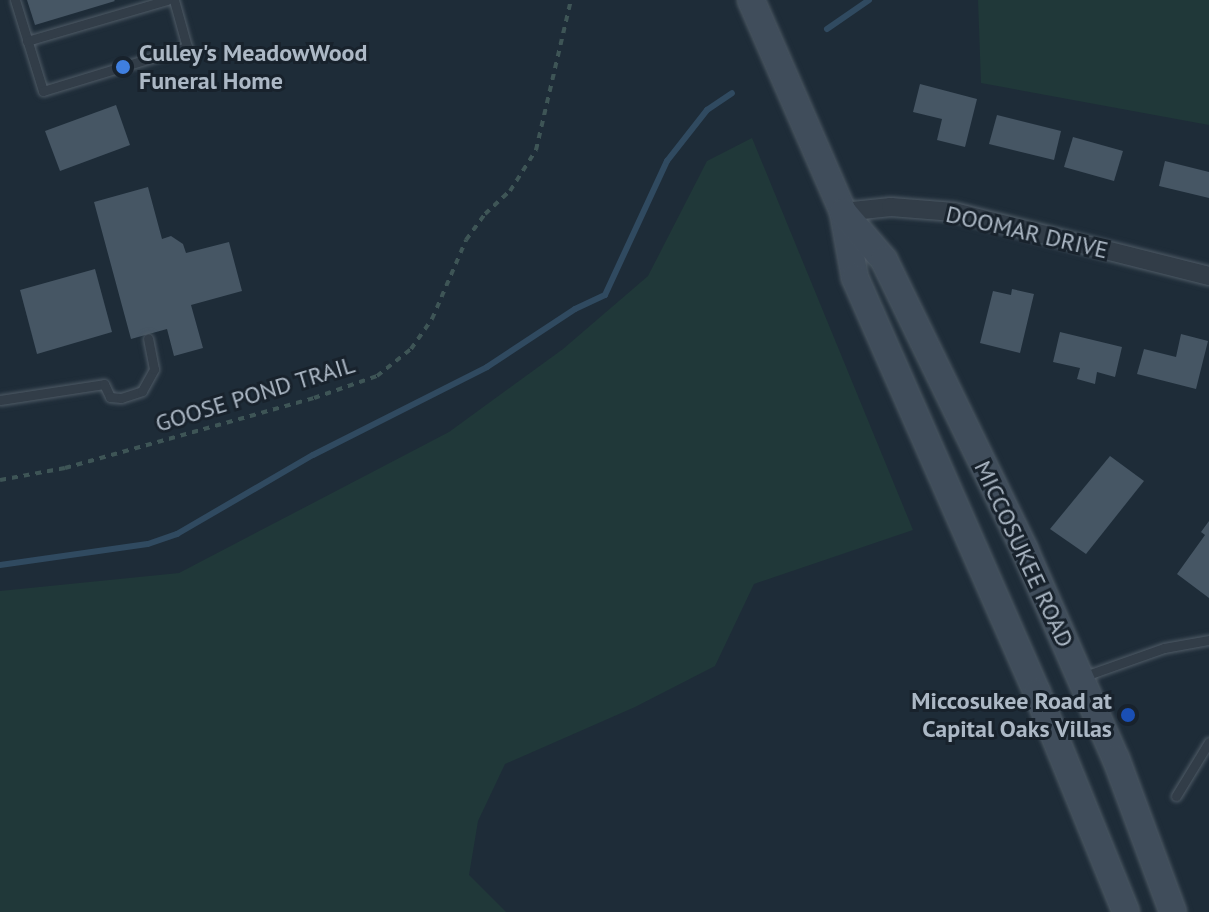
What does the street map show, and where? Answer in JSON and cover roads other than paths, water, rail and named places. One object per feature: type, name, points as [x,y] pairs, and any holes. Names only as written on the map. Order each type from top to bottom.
[{"type":"street","name":"MICCOSUKEE ROAD","points":[[751,0],[843,212],[855,278],[1037,693],[1126,912]]},
{"type":"street","name":"DOOMAR DRIVE","points":[[843,212],[891,207],[954,212],[1209,276]]},
{"type":"street","name":"MICCOSUKEE ROAD","points":[[843,212],[884,260],[1025,551],[1116,759],[1173,912]]},
{"type":"street","points":[[1037,693],[1080,678]]},
{"type":"lane","points":[[15,0],[43,91],[187,47],[174,0]]},
{"type":"lane","points":[[27,41],[167,0]]},
{"type":"lane","points":[[0,400],[104,384],[110,397],[121,398],[142,391],[154,369],[148,339]]},
{"type":"lane","points":[[1080,678],[1164,648],[1209,640]]},
{"type":"lane","points":[[1176,796],[1209,742]]},
{"type":"waterway","points":[[827,29],[869,0]]},
{"type":"waterway","points":[[0,565],[148,544],[177,534],[313,455],[487,367],[575,309],[605,295],[667,161],[707,110],[732,93]]},
{"type":"place","name":"Culley's MeadowWood Funeral Home","points":[[123,67]]},
{"type":"place","name":"Miccosukee Road at Capital Oaks Villas","points":[[1128,715]]}]
